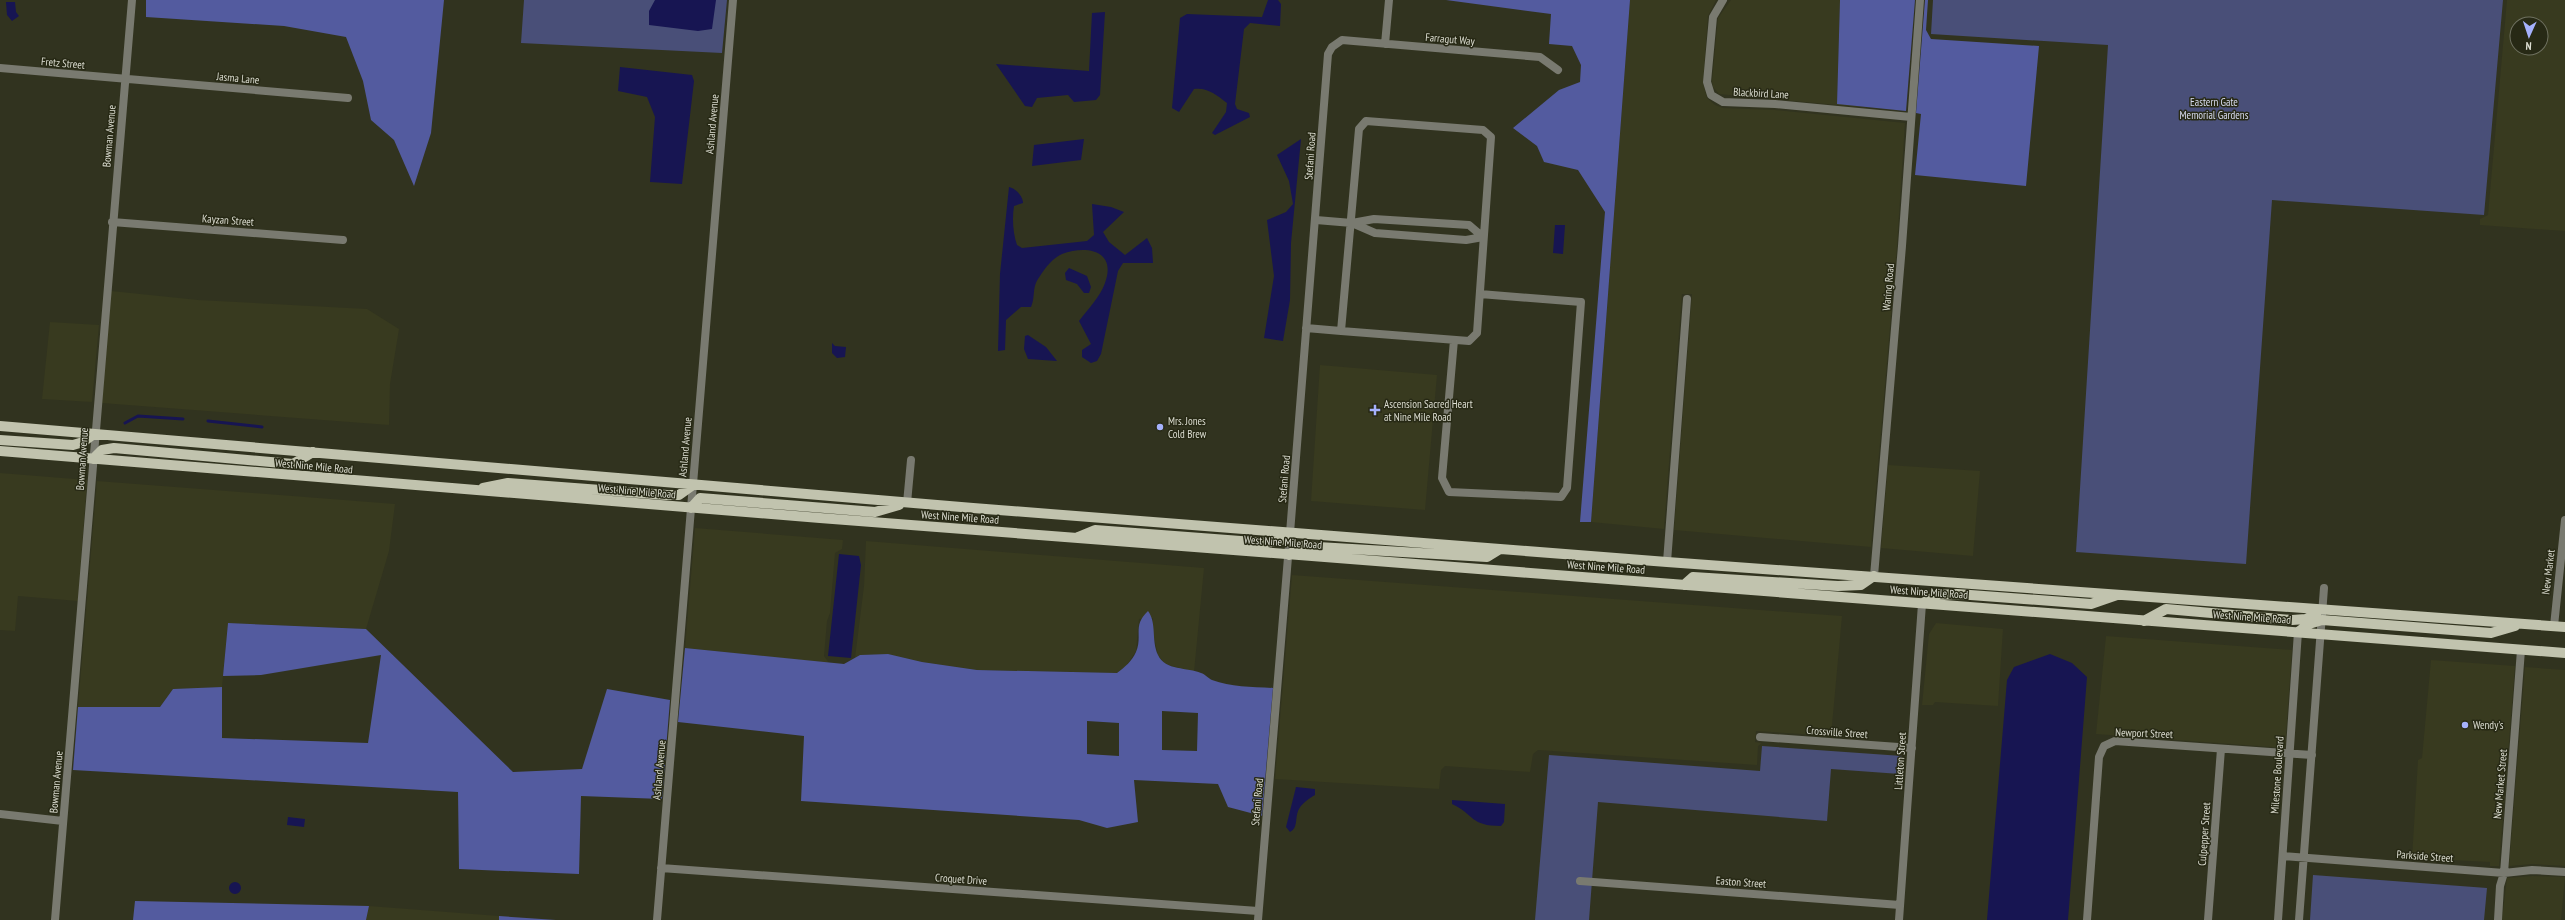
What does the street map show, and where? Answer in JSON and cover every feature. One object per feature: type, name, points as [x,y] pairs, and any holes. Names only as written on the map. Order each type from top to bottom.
[{"type":"main road","name":"West Nine Mile Road","points":[[0,426],[908,503],[1290,533],[1667,562],[2565,627]]},
{"type":"main road","points":[[0,440],[73,445],[83,442],[94,434]]},
{"type":"main road","points":[[93,459],[102,450],[114,448],[293,464],[313,452]]},
{"type":"main road","name":"West Nine Mile Road","points":[[0,450],[691,508],[2565,653]]},
{"type":"main road","points":[[471,490],[508,483],[679,495],[693,484]]},
{"type":"main road","points":[[691,508],[700,498],[875,512],[908,503]]},
{"type":"main road","points":[[1076,538],[1094,530],[1267,543],[1285,539],[1290,533]]},
{"type":"main road","points":[[1289,555],[1301,546],[1487,557],[1500,549]]},
{"type":"main road","points":[[1684,585],[1693,577],[1838,586],[1861,585],[1874,576]]},
{"type":"main road","points":[[1922,604],[1938,595],[1957,594],[2091,604],[2120,594]]},
{"type":"main road","points":[[2144,621],[2166,609],[2292,620],[2315,616],[2323,609]]},
{"type":"main road","points":[[2298,632],[2309,624],[2322,620],[2491,633],[2523,624]]},
{"type":"street","name":"Bowman Avenue","points":[[55,920],[94,434],[132,0]]},
{"type":"street","name":"Ashland Avenue","points":[[657,920],[733,0]]},
{"type":"street","points":[[1385,44],[1389,0]]},
{"type":"street","name":"Blackbird Lane","points":[[1723,0],[1713,17],[1707,82],[1711,95],[1716,100],[1723,102],[1775,104],[1911,117]]},
{"type":"street","name":"Waring Road","points":[[1874,576],[1902,246],[1920,0]]},
{"type":"street","name":"Farragut Way","points":[[1337,43],[1342,40],[1540,58],[1558,70]]},
{"type":"street","name":"Stefani Road","points":[[1258,920],[1289,555],[1328,54],[1337,43]]},
{"type":"street","name":"Fretz Street","points":[[0,68],[125,79]]},
{"type":"street","name":"Jasma Lane","points":[[125,79],[348,98]]},
{"type":"street","points":[[1306,328],[1469,341],[1477,333],[1491,137],[1483,130],[1366,121],[1359,130],[1352,223],[1341,330]]},
{"type":"street","points":[[1316,220],[1352,223],[1374,219],[1469,225],[1483,237]]},
{"type":"street","name":"Kayzan Street","points":[[112,222],[343,240]]},
{"type":"street","points":[[1352,223],[1375,233],[1466,240],[1483,237]]},
{"type":"street","points":[[1454,340],[1442,478],[1449,492],[1561,497],[1566,488],[1581,302],[1480,294]]},
{"type":"street","points":[[1667,562],[1687,299]]},
{"type":"street","points":[[908,503],[911,460]]},
{"type":"street","name":"New Market","points":[[2554,626],[2565,520]]},
{"type":"street","points":[[2299,920],[2324,588]]},
{"type":"street","name":"Littleton Street","points":[[1899,920],[1922,604]]},
{"type":"street","name":"Milestone Boulevard","points":[[2278,920],[2298,632]]},
{"type":"street","name":"New Market Street","points":[[2498,920],[2500,886],[2504,872],[2521,650]]},
{"type":"street","name":"Crossville Street","points":[[1760,737],[1912,748]]},
{"type":"street","name":"Newport Street","points":[[2087,920],[2099,757],[2104,746],[2115,741],[2312,755]]},
{"type":"street","name":"Culpepper Street","points":[[2208,920],[2221,749]]},
{"type":"street","points":[[0,814],[63,821]]},
{"type":"street","name":"Parkside Street","points":[[2283,856],[2504,872],[2532,870],[2565,872]]},
{"type":"street","name":"Croquet Drive","points":[[661,868],[1258,911]]},
{"type":"street","name":"Easton Street","points":[[1580,881],[1900,905]]},
{"type":"shaded area","points":[[146,0],[444,0],[431,133],[414,186],[394,140],[371,120],[363,81],[346,37],[284,26],[146,17]]},
{"type":"shaded area","points":[[655,0],[716,0],[712,29],[698,31],[649,25],[649,11]]},
{"type":"shaded area","points":[[1268,0],[1278,0],[1281,4],[1280,26],[1250,23],[1244,29],[1235,104],[1237,109],[1249,113],[1250,117],[1215,135],[1212,133],[1226,112],[1227,103],[1216,95],[1208,90],[1194,89],[1179,112],[1172,108],[1180,18],[1187,14],[1262,17]]},
{"type":"shaded area","points":[[1446,0],[1630,0],[1591,522],[1580,522],[1605,212],[1578,170],[1544,162],[1537,146],[1513,128],[1559,90],[1580,82],[1581,65],[1572,46],[1549,44],[1551,14]]},
{"type":"shaded area","points":[[1630,0],[1716,0],[1708,16],[1703,83],[1707,98],[1715,105],[1723,108],[1775,110],[1905,123],[1897,246],[1871,547],[1674,530],[1692,294],[1682,294],[1664,529],[1591,522]]},
{"type":"shaded area","points":[[1731,0],[1840,0],[1837,103],[1870,108],[1719,94],[1713,87],[1712,81],[1718,18]]},
{"type":"shaded area","points":[[1840,0],[1915,0],[1906,111],[1837,104]]},
{"type":"shaded area","points":[[1925,0],[1928,0],[1926,30],[1931,39],[2039,46],[2026,186],[1915,175],[1921,114],[1916,113]]},
{"type":"shaded area","points":[[2507,0],[2565,0],[2565,231],[2480,225],[2480,219],[2488,215]]},
{"type":"shaded area","points":[[6,2],[15,2],[16,12],[19,16],[12,21],[7,15]]},
{"type":"shaded area","points":[[1105,12],[1100,95],[1096,100],[1074,102],[1068,95],[1037,98],[1032,107],[1025,106],[996,64],[1089,71],[1092,13]]},
{"type":"shaded area","points":[[620,67],[692,75],[694,81],[682,184],[650,182],[655,117],[647,97],[618,91]]},
{"type":"shaded area","points":[[1084,139],[1081,160],[1032,166],[1034,145]]},
{"type":"shaded area","points":[[1301,139],[1291,243],[1290,300],[1283,341],[1264,338],[1274,276],[1267,220],[1286,212],[1293,204],[1289,181],[1277,155]]},
{"type":"shaded area","points":[[1009,187],[1014,189],[1023,200],[1023,203],[1014,206],[1013,216],[1017,245],[1022,248],[1087,241],[1094,235],[1092,204],[1111,207],[1124,212],[1103,232],[1109,242],[1125,255],[1147,238],[1152,248],[1153,263],[1123,263],[1118,271],[1101,354],[1097,361],[1091,363],[1082,357],[1082,350],[1091,344],[1079,321],[1094,303],[1105,283],[1108,272],[1107,263],[1103,257],[1097,253],[1081,250],[1071,251],[1055,258],[1042,273],[1037,280],[1031,307],[1021,307],[1006,320],[1005,350],[998,351],[1000,274]]},
{"type":"shaded area","points":[[1555,225],[1565,225],[1563,254],[1553,253]]},
{"type":"shaded area","points":[[1069,268],[1087,276],[1091,287],[1089,293],[1084,293],[1077,284],[1066,280],[1065,273]]},
{"type":"shaded area","points":[[111,291],[198,300],[367,309],[399,329],[390,384],[389,425],[102,403]]},
{"type":"shaded area","points":[[50,322],[99,325],[92,402],[42,399]]},
{"type":"shaded area","points":[[1028,335],[1046,347],[1057,361],[1028,359],[1024,349],[1025,336]]},
{"type":"shaded area","points":[[832,343],[835,346],[846,347],[845,357],[837,358],[832,353]]},
{"type":"shaded area","name":"Ascension Sacred Heart at Nine Mile Road","points":[[1320,365],[1437,375],[1425,510],[1311,501]]},
{"type":"shaded area","points":[[1888,465],[1980,471],[1973,556],[1881,548]]},
{"type":"shaded area","points":[[0,473],[87,480],[78,601],[18,596],[15,631],[0,630]]},
{"type":"shaded area","points":[[97,481],[395,504],[389,551],[366,629],[228,623],[222,687],[173,689],[160,707],[78,707]]},
{"type":"shaded area","points":[[695,528],[843,540],[842,549],[835,553],[830,613],[827,621],[824,656],[829,663],[685,648]]},
{"type":"shaded area","points":[[866,541],[1204,568],[1194,672],[1165,664],[1158,655],[1153,633],[1153,618],[1139,619],[1136,651],[1127,665],[1117,673],[977,670],[922,662],[888,654],[860,655],[855,658],[864,586]]},
{"type":"shaded area","points":[[839,554],[859,556],[861,565],[851,658],[828,656]]},
{"type":"shaded area","points":[[1292,575],[1842,616],[1831,736],[1756,731],[1755,742],[1762,743],[1758,746],[1757,765],[1538,750],[1533,754],[1530,772],[1445,766],[1441,770],[1439,789],[1275,779]]},
{"type":"shaded area","points":[[1148,611],[1151,616],[1156,649],[1161,660],[1166,664],[1177,668],[1196,671],[1204,674],[1212,680],[1227,684],[1273,688],[1262,816],[1228,807],[1218,784],[1134,780],[1138,822],[1107,828],[1079,820],[801,801],[804,736],[678,722],[685,648],[844,664],[860,655],[888,654],[922,662],[977,670],[1117,673],[1128,664],[1136,652],[1139,641],[1139,626],[1143,616]],"holes":[[[1162,711],[1198,713],[1197,751],[1162,750]],[[1087,721],[1119,723],[1119,756],[1087,754]]]},
{"type":"shaded area","points":[[228,623],[366,629],[513,772],[582,769],[607,689],[670,700],[662,799],[581,796],[579,874],[459,869],[458,792],[73,770],[78,707],[160,707],[173,689],[222,687],[222,738],[368,743],[381,655],[261,675],[223,676]]},
{"type":"shaded area","points":[[1936,623],[2003,629],[1998,706],[1935,702],[1933,705],[1922,705],[1929,634]]},
{"type":"shaded area","points":[[2106,636],[2292,650],[2285,748],[2096,734]]},
{"type":"shaded area","points":[[2050,654],[2072,663],[2087,677],[2068,920],[1987,920],[2007,680],[2014,667]]},
{"type":"shaded area","points":[[2431,660],[2515,666],[2499,866],[2490,866],[2490,862],[2412,858],[2418,760],[2422,758]]},
{"type":"shaded area","points":[[2525,667],[2565,670],[2565,866],[2532,864],[2509,866]]},
{"type":"shaded area","points":[[1296,787],[1315,789],[1315,795],[1299,808],[1295,826],[1290,832],[1286,827]]},
{"type":"shaded area","points":[[1452,800],[1505,804],[1504,822],[1501,826],[1491,826],[1478,822],[1452,804]]},
{"type":"shaded area","points":[[288,817],[305,819],[304,827],[287,825]]},
{"type":"shaded area","points":[[2532,876],[2565,877],[2561,920],[2502,920],[2507,878]]},
{"type":"shaded area","points":[[235,882],[239,884],[241,888],[239,892],[235,894],[231,892],[229,888],[231,884]]},
{"type":"shaded area","points":[[135,901],[369,906],[366,920],[133,920]]},
{"type":"shaded area","points":[[369,906],[499,916],[499,920],[366,920]]},
{"type":"shaded area","points":[[499,916],[556,920],[499,920]]},
{"type":"green space","points":[[524,0],[727,0],[722,53],[521,43]]},
{"type":"green space","name":"Eastern Gate Memorial Gardens","points":[[1933,0],[2503,0],[2484,215],[2272,200],[2246,564],[2076,552],[2108,45],[1931,34]]},
{"type":"green space","points":[[1762,746],[1902,756],[1900,774],[1831,769],[1827,821],[1598,802],[1589,920],[1535,920],[1549,755],[1760,771]]},
{"type":"green space","points":[[2313,875],[2487,888],[2484,920],[2310,920]]},
{"type":"waterway","points":[[125,423],[138,416],[183,419]]},
{"type":"waterway","points":[[208,421],[262,427]]},
{"type":"place","name":"Ascension Sacred Heart at Nine Mile Road","points":[[1375,410]]},
{"type":"place","name":"Mrs. Jones Cold Brew","points":[[1160,427]]},
{"type":"place","name":"Wendy's","points":[[2465,725]]}]
